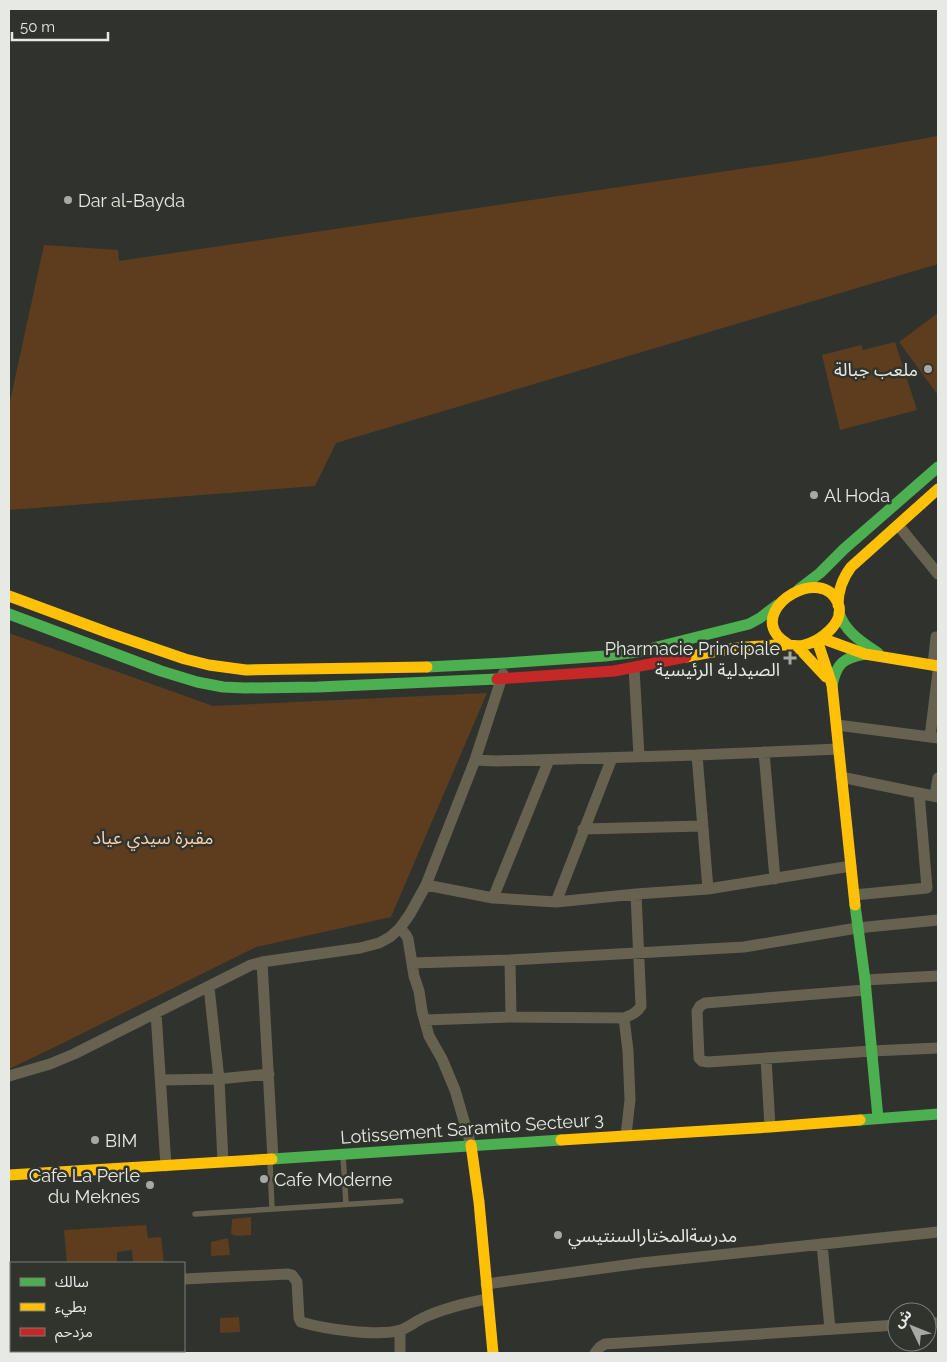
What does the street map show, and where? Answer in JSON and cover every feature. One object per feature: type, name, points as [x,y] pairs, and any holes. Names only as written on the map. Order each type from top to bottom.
[{"type":"main road","points":[[9,596],[185,659],[209,665],[246,670],[401,668],[505,663],[637,652],[749,624],[760,618],[820,573],[844,549],[938,467]]},
{"type":"main road","points":[[886,658],[854,636],[841,622],[838,594],[840,586],[846,574],[856,562],[938,489]]},
{"type":"main road","points":[[9,614],[102,650],[201,684],[237,689],[347,686],[502,680],[604,672],[634,668],[734,648],[805,645],[819,639],[834,628],[838,621],[839,609],[835,598],[823,588],[815,586],[795,592]]},
{"type":"main road","points":[[778,605],[772,620],[776,634],[782,641],[793,645],[815,665],[832,685]]},
{"type":"main road","points":[[102,650],[108,633]]},
{"type":"main road","points":[[819,639],[865,654],[936,668]]},
{"type":"main road","points":[[819,639],[832,685],[837,725],[878,1118]]},
{"type":"main road","points":[[832,685],[834,673],[842,663],[853,656],[865,654]]},
{"type":"main road","points":[[347,668],[347,686]]},
{"type":"main road","name":"Lotissement Saramito Secteur 3","points":[[9,1175],[343,1155],[626,1135],[770,1128],[938,1114]]},
{"type":"main road","points":[[471,1145],[493,1353]]},
{"type":"street","points":[[898,525],[937,571]]},
{"type":"street","points":[[837,725],[934,737],[936,637],[938,637]]},
{"type":"street","points":[[9,1076],[50,1064],[74,1054],[251,966],[262,962],[360,948],[379,943],[390,937],[400,928],[410,914],[426,885],[475,760],[502,680],[505,663]]},
{"type":"street","points":[[634,668],[639,756]]},
{"type":"street","points":[[475,760],[549,760],[839,749]]},
{"type":"street","points":[[764,752],[775,879]]},
{"type":"street","points":[[697,755],[708,889]]},
{"type":"street","points":[[556,902],[612,758]]},
{"type":"street","points":[[493,898],[549,760]]},
{"type":"street","points":[[841,776],[937,796],[938,778]]},
{"type":"street","points":[[854,895],[927,888],[918,792]]},
{"type":"street","points":[[584,829],[702,826]]},
{"type":"street","points":[[426,885],[493,898],[556,902],[708,889],[851,866]]},
{"type":"street","points":[[424,1020],[511,1017],[624,1018],[635,1013],[641,1006],[636,894]]},
{"type":"street","points":[[412,963],[510,960],[744,947],[857,928],[938,920]]},
{"type":"street","points":[[400,928],[408,939],[414,976],[429,1036],[442,1059],[455,1090],[471,1145]]},
{"type":"street","points":[[510,960],[511,1017]]},
{"type":"street","points":[[262,962],[272,1159]]},
{"type":"street","points":[[938,976],[705,1003],[697,1011],[699,1058],[702,1061],[708,1062],[938,1048]]},
{"type":"street","points":[[209,986],[220,1079],[224,1162]]},
{"type":"street","points":[[156,1013],[166,1166]]},
{"type":"street","points":[[624,1018],[628,1051],[630,1100],[626,1135]]},
{"type":"street","points":[[766,1058],[770,1128]]},
{"type":"street","points":[[161,1080],[220,1079],[269,1074]]},
{"type":"street","points":[[486,1284],[650,1262],[938,1232]]},
{"type":"street","points":[[822,1244],[830,1329]]},
{"type":"street","points":[[185,1279],[288,1274],[297,1282],[299,1318],[301,1322],[338,1330],[379,1333],[400,1330],[424,1318],[464,1304],[488,1299]]},
{"type":"street","points":[[596,1353],[605,1344],[887,1326]]},
{"type":"street","points":[[400,1330],[400,1353]]},
{"type":"lane","points":[[343,1155],[346,1204]]},
{"type":"lane","points":[[272,1159],[272,1209]]},
{"type":"lane","points":[[195,1214],[401,1201]]},
{"type":"green space","points":[[938,136],[938,264],[336,443],[315,486],[9,510],[9,406],[44,245],[118,250],[119,261],[802,160]]},
{"type":"green space","name":"ملعب جبالة","points":[[938,313],[938,395],[899,342]]},
{"type":"green space","points":[[895,342],[917,410],[840,430],[822,355],[861,345],[863,350]]},
{"type":"green space","name":"مقبرة سيدي عياد","points":[[9,633],[213,706],[487,693],[391,917],[256,947],[9,1069]]},
{"type":"green space","points":[[251,1217],[251,1235],[237,1236],[231,1234],[232,1219]]},
{"type":"green space","points":[[146,1225],[148,1238],[161,1237],[164,1262],[133,1262],[132,1250],[117,1252],[117,1262],[67,1262],[64,1230]]},
{"type":"green space","points":[[228,1238],[230,1255],[211,1256],[211,1242]]},
{"type":"green space","points":[[239,1317],[240,1332],[220,1333],[220,1318]]},
{"type":"traffic: fast","points":[[799,589],[820,573],[844,549],[938,467]]},
{"type":"traffic: fast","points":[[427,667],[605,656],[637,652],[749,624],[777,605]]},
{"type":"traffic: fast","points":[[839,613],[850,632],[878,653]]},
{"type":"traffic: fast","points":[[9,614],[161,671],[197,682],[223,687],[318,687],[497,679]]},
{"type":"traffic: fast","points":[[832,685],[836,671],[842,663],[851,657],[865,654]]},
{"type":"traffic: fast","points":[[855,905],[865,980],[878,1118]]},
{"type":"traffic: fast","points":[[860,1120],[938,1114]]},
{"type":"traffic: fast","points":[[272,1159],[561,1140]]},
{"type":"traffic: slow","points":[[838,605],[841,585],[851,567],[938,489]]},
{"type":"traffic: slow","points":[[686,657],[743,647],[800,646],[811,643],[827,633],[838,618],[838,603],[830,592],[818,588],[806,589],[793,594],[782,602],[775,612],[772,623],[777,635],[789,645]]},
{"type":"traffic: slow","points":[[9,596],[109,633],[185,659],[209,665],[246,670],[427,667]]},
{"type":"traffic: slow","points":[[821,638],[865,654],[938,666]]},
{"type":"traffic: slow","points":[[817,640],[832,685],[855,905]]},
{"type":"traffic: slow","points":[[797,646],[826,677]]},
{"type":"traffic: slow","points":[[561,1140],[860,1120]]},
{"type":"traffic: slow","points":[[471,1145],[479,1202],[493,1353]]},
{"type":"traffic: slow","points":[[9,1175],[272,1159]]},
{"type":"traffic: jam","points":[[497,679],[614,671],[686,657]]},
{"type":"place","name":"Dar al-Bayda","points":[[68,200]]},
{"type":"place","name":"ملعب جبالة","points":[[928,369]]},
{"type":"place","name":"Al Hoda","points":[[814,495]]},
{"type":"place","name":"Pharmacie Principale الصيدلية الرئيسية","points":[[790,658]]},
{"type":"place","name":"BIM","points":[[95,1140]]},
{"type":"place","name":"Cafe Moderne","points":[[264,1179]]},
{"type":"place","name":"Cafe La Perle du Meknes","points":[[150,1185]]},
{"type":"place","name":"مدرسةالمختارالسنتيسي","points":[[558,1235]]}]
